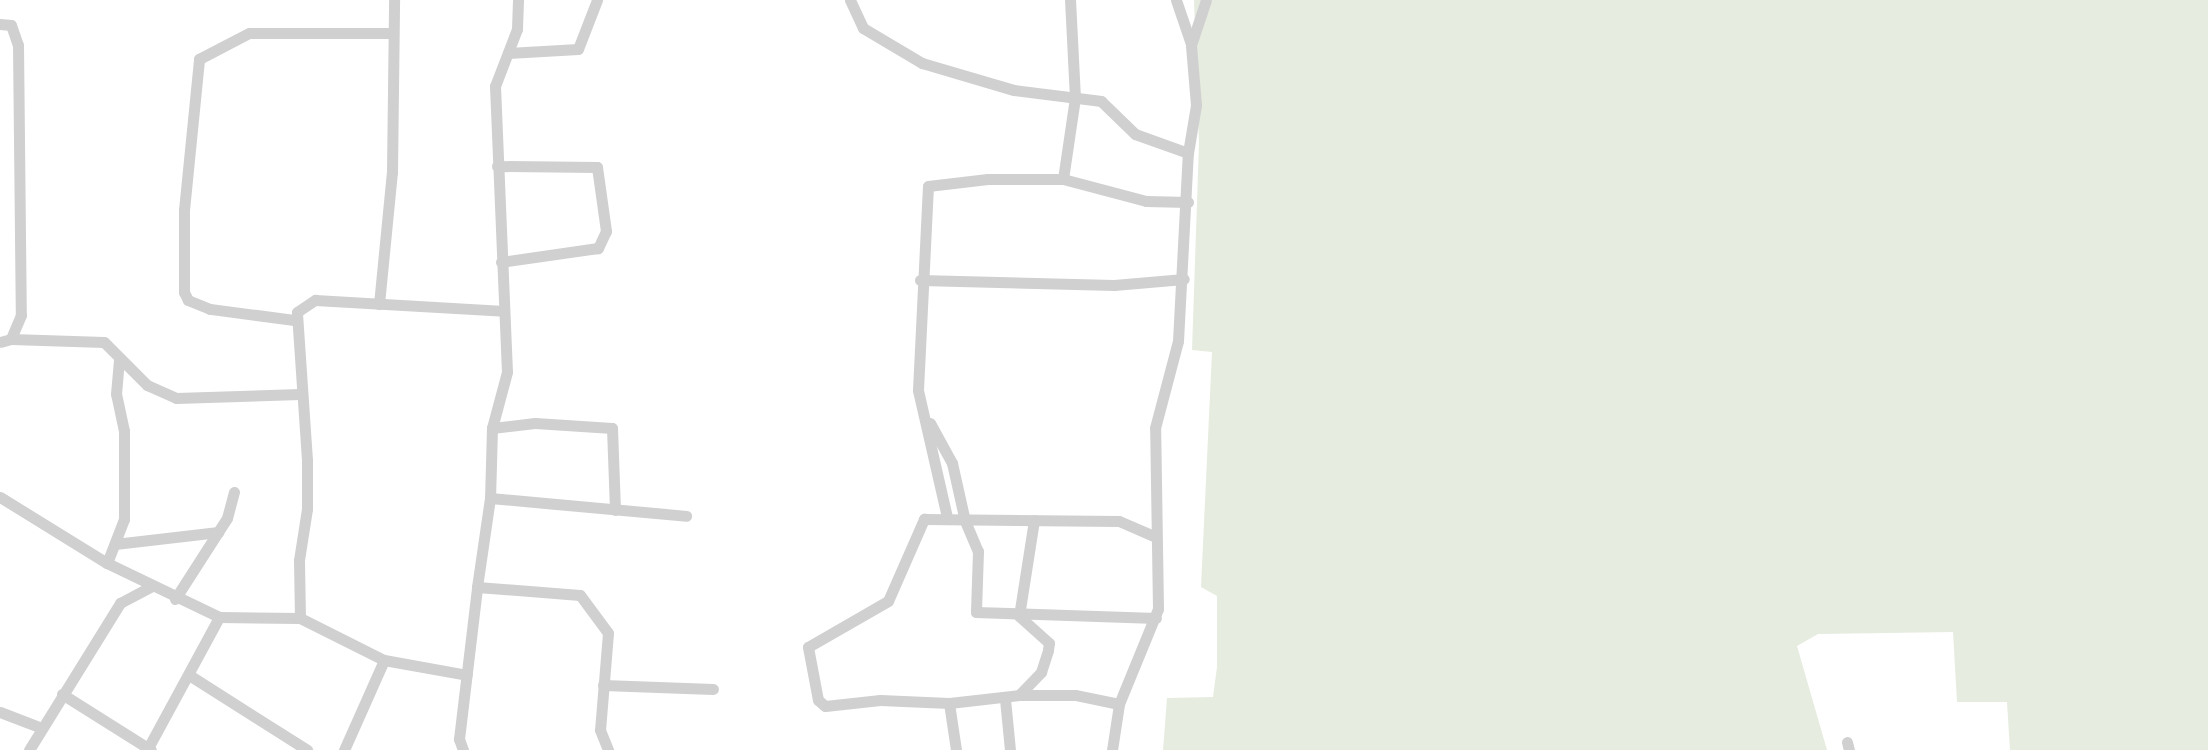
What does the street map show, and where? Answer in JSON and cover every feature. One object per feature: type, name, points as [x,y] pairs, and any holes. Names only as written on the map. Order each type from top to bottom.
[{"type":"street","points":[[379,304],[392,172],[394,0]]},
{"type":"street","points":[[463,750],[459,739],[490,498],[492,428],[506,386],[495,86],[508,53],[518,0]]},
{"type":"street","points":[[508,53],[578,49],[597,0]]},
{"type":"street","points":[[850,0],[863,28],[922,63],[1014,90],[1108,105],[1129,130],[1188,153]]},
{"type":"street","points":[[1063,179],[1075,98],[1070,0]]},
{"type":"street","points":[[1112,750],[1119,704],[1156,618],[1155,428],[1178,341],[1184,279],[1188,153],[1196,105],[1191,45],[1176,0]]},
{"type":"street","points":[[1191,45],[1206,0]]},
{"type":"street","points":[[0,24],[11,25],[16,35],[18,57],[21,315],[6,341]]},
{"type":"street","points":[[294,320],[210,309],[188,300],[184,292],[184,210],[199,59],[249,33],[393,33]]},
{"type":"street","points":[[497,166],[597,167],[606,231],[598,248],[501,262]]},
{"type":"street","points":[[947,517],[918,390],[920,280],[928,186],[988,179],[1063,179],[1146,201],[1188,202]]},
{"type":"street","points":[[920,280],[1114,285],[1184,279]]},
{"type":"street","points":[[300,618],[299,560],[307,509],[307,460],[294,320],[308,301],[504,311]]},
{"type":"street","points":[[6,341],[91,338],[104,342],[147,385],[176,398],[300,394]]},
{"type":"street","points":[[107,563],[124,519],[124,431],[116,394],[119,358]]},
{"type":"street","points":[[925,416],[952,463],[965,521],[978,551],[976,612],[1019,616],[1156,618]]},
{"type":"street","points":[[492,428],[535,423],[612,428],[615,510]]},
{"type":"street","points":[[175,599],[218,532],[234,492]]},
{"type":"street","points":[[0,497],[107,563],[175,599],[219,617],[300,618],[384,660],[467,675]]},
{"type":"street","points":[[490,498],[686,516]]},
{"type":"street","points":[[1119,704],[1075,695],[1019,695],[949,703],[820,704],[808,647],[888,601],[924,519],[1119,521],[1156,537]]},
{"type":"street","points":[[1019,616],[1034,520]]},
{"type":"street","points":[[115,544],[218,532]]},
{"type":"street","points":[[29,750],[120,603],[152,586]]},
{"type":"street","points":[[477,587],[580,595],[608,633],[600,730],[608,750]]},
{"type":"street","points":[[1019,616],[1049,643],[1041,672],[1019,695]]},
{"type":"street","points":[[62,694],[150,749],[219,617]]},
{"type":"street","points":[[344,750],[384,660]]},
{"type":"street","points":[[189,675],[307,750]]},
{"type":"street","points":[[603,685],[713,689]]},
{"type":"street","points":[[1005,699],[1010,750]]},
{"type":"street","points":[[949,703],[956,750]]},
{"type":"street","points":[[0,712],[42,728]]},
{"type":"shaded area","points":[[1194,0],[2208,0],[2208,750],[2010,750],[2007,702],[1957,702],[1953,632],[1818,634],[1797,646],[1827,750],[1163,750],[1167,698],[1213,697],[1217,667],[1217,596],[1201,587],[1212,352],[1192,350],[1199,143]]}]
